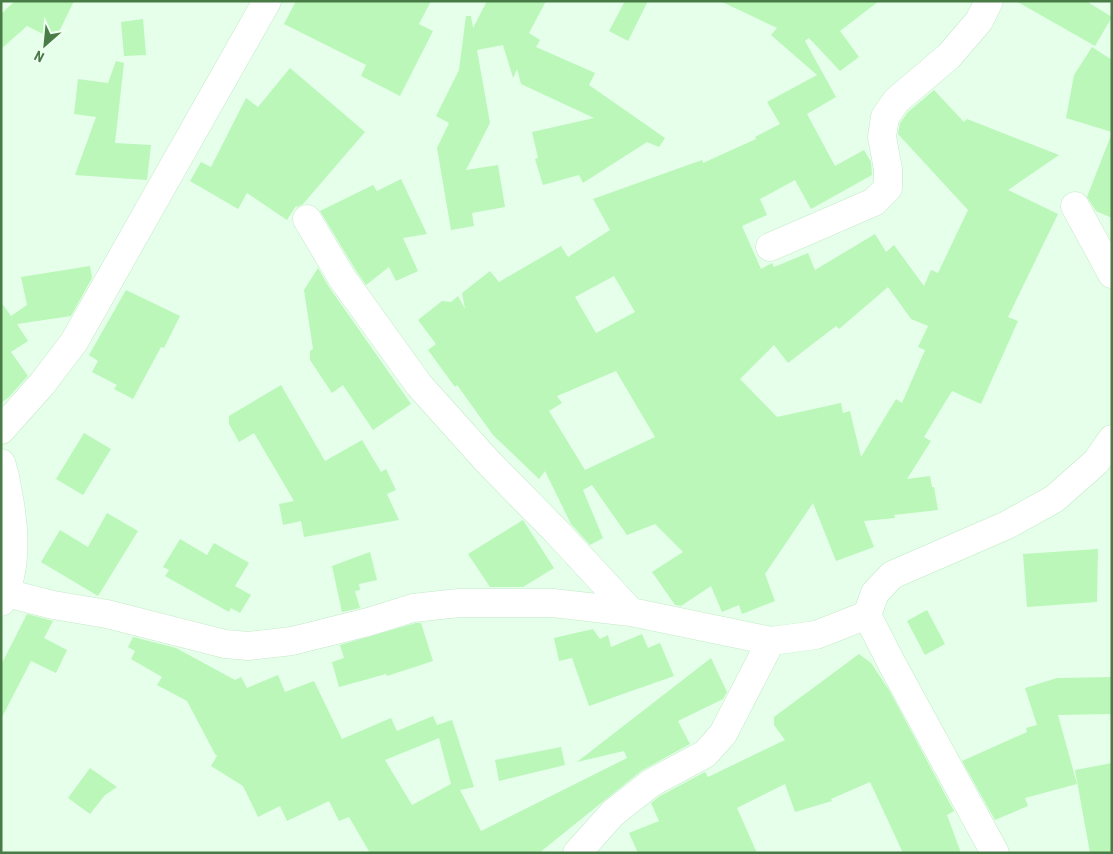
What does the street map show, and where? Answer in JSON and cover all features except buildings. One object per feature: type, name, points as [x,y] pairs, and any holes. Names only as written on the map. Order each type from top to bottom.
[{"type":"street","points":[[1,430],[42,384],[74,342],[267,1]]},
{"type":"street","points":[[770,247],[874,202],[888,188],[888,169],[882,137],[885,117],[896,100],[949,56],[979,21],[990,1]]},
{"type":"street","points":[[1075,206],[1112,274]]},
{"type":"street","points":[[306,219],[342,278],[419,385],[489,463],[556,531],[631,612]]},
{"type":"street","points":[[996,853],[867,615],[875,593],[892,575],[1007,525],[1054,499],[1104,466],[1112,439]]},
{"type":"street","points":[[1,462],[13,520],[14,553],[3,598],[107,614],[226,644],[248,646],[292,641],[368,622],[413,608],[459,603],[553,603],[631,612],[771,641],[816,635],[867,615]]},
{"type":"street","points":[[577,853],[613,813],[651,782],[705,754],[723,734],[771,641]]}]
